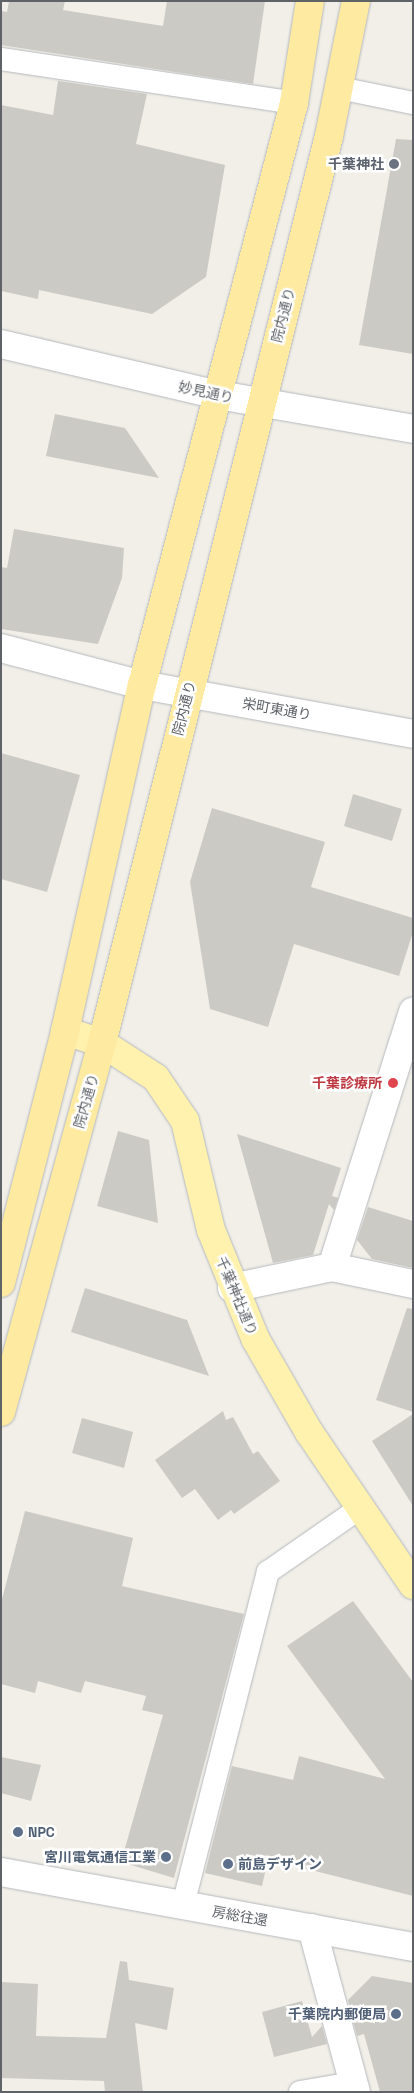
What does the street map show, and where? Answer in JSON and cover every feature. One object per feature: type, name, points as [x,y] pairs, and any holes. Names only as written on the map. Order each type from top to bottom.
[{"type":"highway","points":[[1,1283],[8,1230],[65,1032],[142,685],[294,103],[310,1]]},
{"type":"highway","name":"院内通り","points":[[1,1412],[102,1043],[339,88],[356,1]]},
{"type":"main road","name":"千葉神社通り","points":[[65,1032],[102,1043],[156,1078],[185,1121],[211,1230],[232,1288],[256,1340],[309,1432],[413,1585]]},
{"type":"street","name":"妙見通り","points":[[1,344],[219,395],[413,429]]},
{"type":"street","name":"栄町東通り","points":[[1,648],[142,685],[413,734]]},
{"type":"street","points":[[332,1267],[413,1012]]},
{"type":"street","points":[[232,1288],[332,1267],[413,1284]]},
{"type":"street","name":"房総往還","points":[[1,1872],[413,1948]]},
{"type":"street","points":[[312,1928],[355,2087]]},
{"type":"lane","points":[[1,59],[294,103]]},
{"type":"lane","points":[[339,88],[413,103]]},
{"type":"lane","points":[[183,1905],[268,1572],[360,1508]]},
{"type":"lane","points":[[300,2092],[355,2087]]},
{"type":"building","points":[[9,1],[65,1],[63,10],[163,26],[167,1],[265,1],[253,84],[1,45],[1,11],[7,12]]},
{"type":"building","points":[[58,81],[147,94],[136,144],[225,165],[206,277],[152,314],[39,290],[38,299],[1,291],[1,105],[53,115]]},
{"type":"building","points":[[396,139],[413,140],[413,354],[359,345]]},
{"type":"building","points":[[55,414],[125,428],[159,478],[46,456]]},
{"type":"building","points":[[14,529],[124,548],[122,578],[98,644],[1,629],[1,567],[7,568]]},
{"type":"building","points":[[1,753],[80,775],[47,892],[1,879]]},
{"type":"building","points":[[353,794],[402,809],[392,841],[344,826]]},
{"type":"building","points":[[212,808],[325,842],[311,887],[413,918],[413,932],[399,976],[294,944],[268,1027],[210,1009],[190,882]]},
{"type":"building","points":[[118,1131],[149,1140],[158,1223],[97,1206]]},
{"type":"building","points":[[237,1134],[341,1168],[332,1196],[338,1198],[334,1210],[329,1204],[313,1255],[273,1263]]},
{"type":"building","points":[[368,1207],[413,1221],[413,1268],[372,1259],[357,1240]]},
{"type":"building","points":[[85,1288],[187,1320],[209,1376],[71,1332]]},
{"type":"building","points":[[407,1308],[413,1309],[413,1412],[376,1400]]},
{"type":"building","points":[[223,1411],[226,1420],[233,1417],[253,1454],[258,1451],[280,1481],[234,1514],[231,1510],[218,1520],[195,1489],[182,1498],[155,1460]]},
{"type":"building","points":[[413,1414],[413,1506],[372,1441]]},
{"type":"building","points":[[82,1418],[133,1432],[124,1468],[72,1453]]},
{"type":"building","points":[[25,1511],[133,1538],[122,1586],[244,1614],[174,1878],[121,1862],[163,1715],[142,1710],[146,1696],[85,1681],[81,1693],[38,1681],[35,1693],[1,1684],[1,1603]]},
{"type":"building","points":[[353,1601],[413,1682],[413,1896],[268,1859],[262,1886],[205,1873],[232,1766],[293,1780],[299,1756],[385,1779],[287,1646]]},
{"type":"building","points":[[1,1757],[41,1765],[31,1801],[1,1793]]},
{"type":"building","points":[[120,1961],[127,1962],[129,1980],[174,1988],[167,2030],[135,2023],[143,2092],[105,2092],[104,2081],[1,2078],[1,1982],[38,1984],[36,2036],[106,2038]]},
{"type":"building","points":[[372,1976],[413,1983],[413,2092],[380,2092],[364,2034],[357,2036],[348,2000]]},
{"type":"building","points":[[302,2001],[312,2037],[322,2026],[327,2044],[274,2057],[262,2012]]},
{"type":"place","name":"千葉神社","points":[[394,164]]},
{"type":"place","name":"千葉診療所","points":[[393,1083]]},
{"type":"place","name":"NPC","points":[[18,1832]]},
{"type":"place","name":"宮川電気通信工業","points":[[166,1857]]},
{"type":"place","name":"前島デザイン","points":[[228,1864]]},
{"type":"place","name":"千葉院内郵便局","points":[[396,2014]]}]
